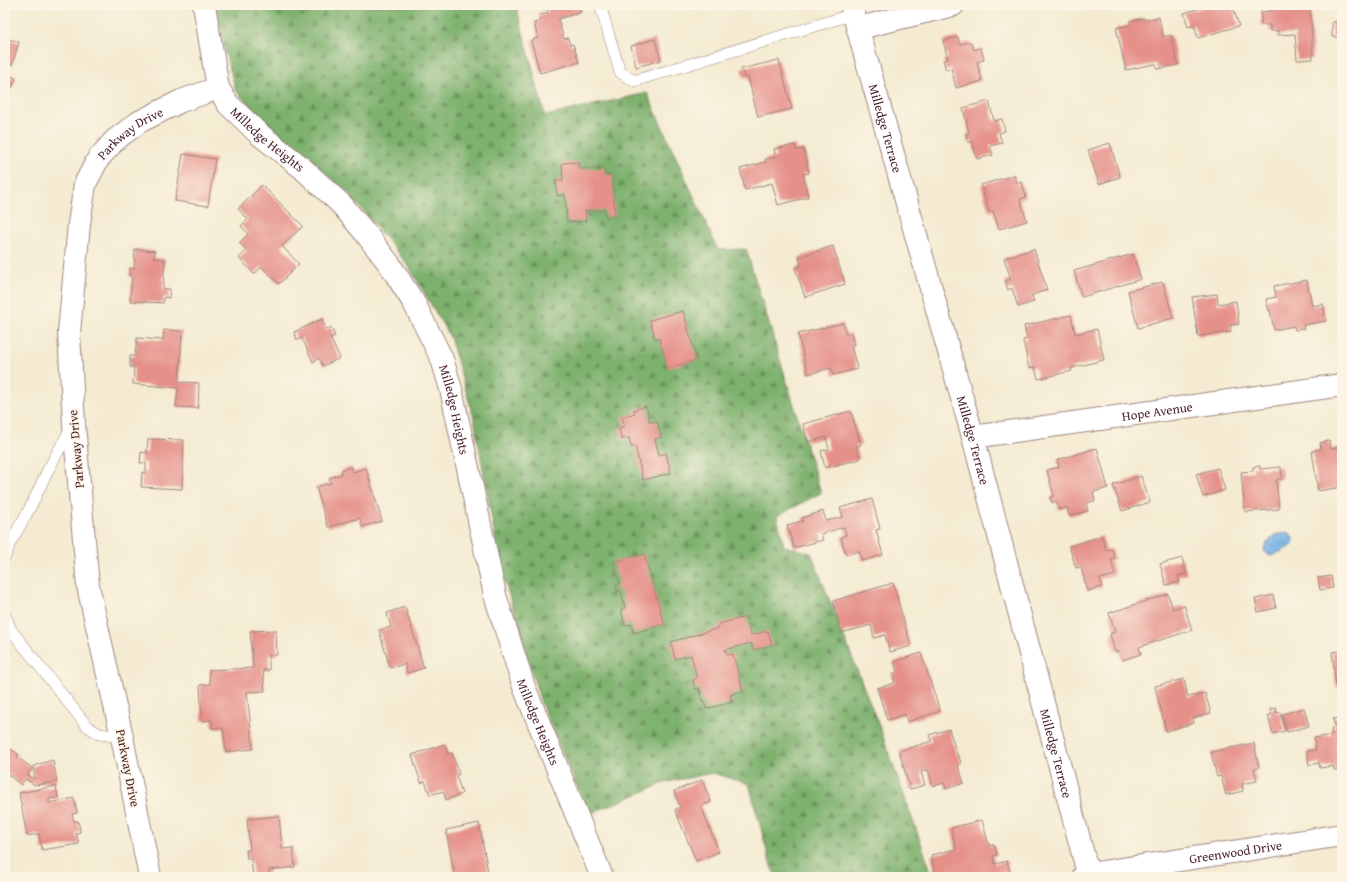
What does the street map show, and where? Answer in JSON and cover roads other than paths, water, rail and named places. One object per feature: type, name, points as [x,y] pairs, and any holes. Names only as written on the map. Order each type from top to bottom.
[{"type":"street","name":"Milledge Heights","points":[[204,5],[218,88],[228,104],[259,134],[301,167],[342,205],[367,234],[390,265],[414,303],[442,359],[451,389],[495,595],[524,687],[602,877]]},
{"type":"street","points":[[855,16],[953,5]]},
{"type":"street","name":"Milledge Terrace","points":[[855,16],[973,437],[1087,876]]},
{"type":"street","name":"Parkway Drive","points":[[150,877],[122,737],[88,586],[74,424],[69,332],[79,224],[85,184],[98,159],[115,140],[139,122],[181,101],[218,88]]},
{"type":"street","name":"Hope Avenue","points":[[973,437],[1342,385]]},
{"type":"street","name":"Greenwood Drive","points":[[1087,876],[1342,835]]},
{"type":"lane","points":[[600,5],[620,72],[634,81],[855,16]]},
{"type":"lane","points":[[5,557],[10,542],[30,508],[48,470],[74,424]]},
{"type":"lane","points":[[5,614],[11,630],[87,726],[99,734],[122,737]]},
{"type":"water","points":[[1288,532],[1291,534],[1293,545],[1274,555],[1270,556],[1265,553],[1265,545],[1275,535]]}]
